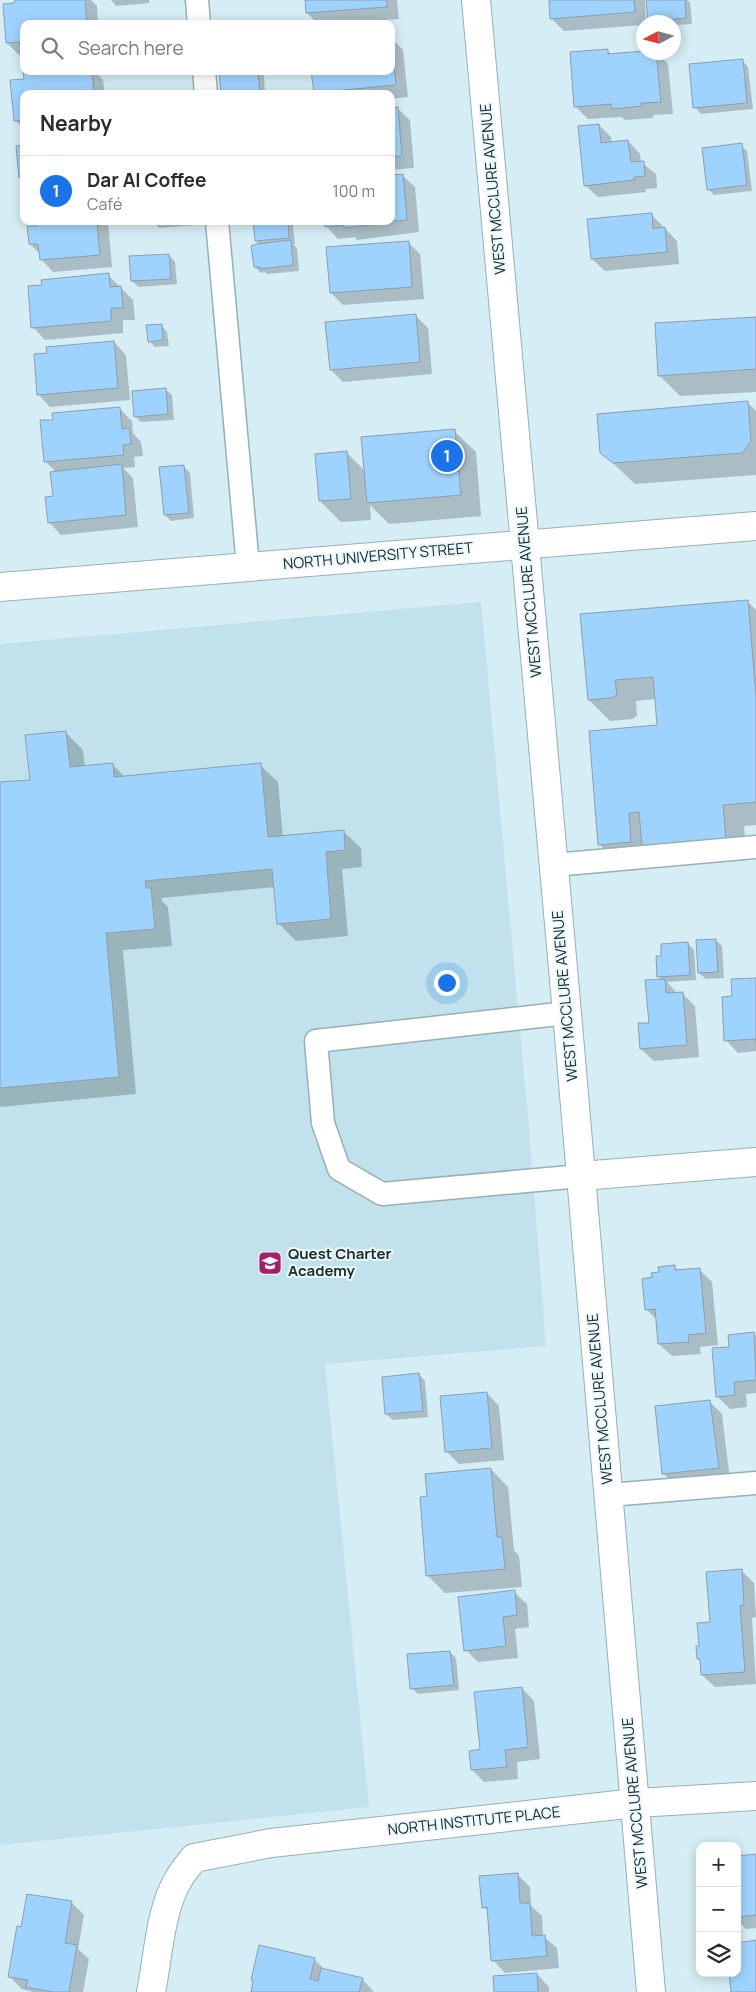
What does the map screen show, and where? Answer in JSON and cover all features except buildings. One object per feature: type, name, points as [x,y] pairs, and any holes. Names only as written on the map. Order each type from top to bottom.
[{"type":"street","name":"WEST MCCLURE AVENUE","points":[[476,0],[554,865],[651,1992]]},
{"type":"street","name":"NORTH UNIVERSITY STREET","points":[[0,587],[756,526]]},
{"type":"street","points":[[581,1176],[756,1162]]},
{"type":"street","name":"NORTH INSTITUTE PLACE","points":[[151,1992],[164,1919],[170,1897],[177,1880],[194,1858],[271,1842],[636,1803],[756,1796]]},
{"type":"lane","points":[[197,0],[199,20]]},
{"type":"lane","points":[[204,75],[206,90]]},
{"type":"lane","points":[[217,225],[248,567]]},
{"type":"lane","points":[[554,865],[756,847]]},
{"type":"lane","points":[[567,1013],[316,1041],[323,1124],[338,1169],[382,1194],[581,1176]]},
{"type":"lane","points":[[609,1495],[756,1483]]},
{"type":"shaded area","name":"Quest Charter Academy","points":[[481,602],[529,1129],[546,1346],[325,1364],[369,1807],[0,1845],[0,644]]},
{"type":"place","name":"Dar Al Coffee","points":[[447,456]]},
{"type":"place","name":"Quest Charter Academy","points":[[270,1263]]}]
